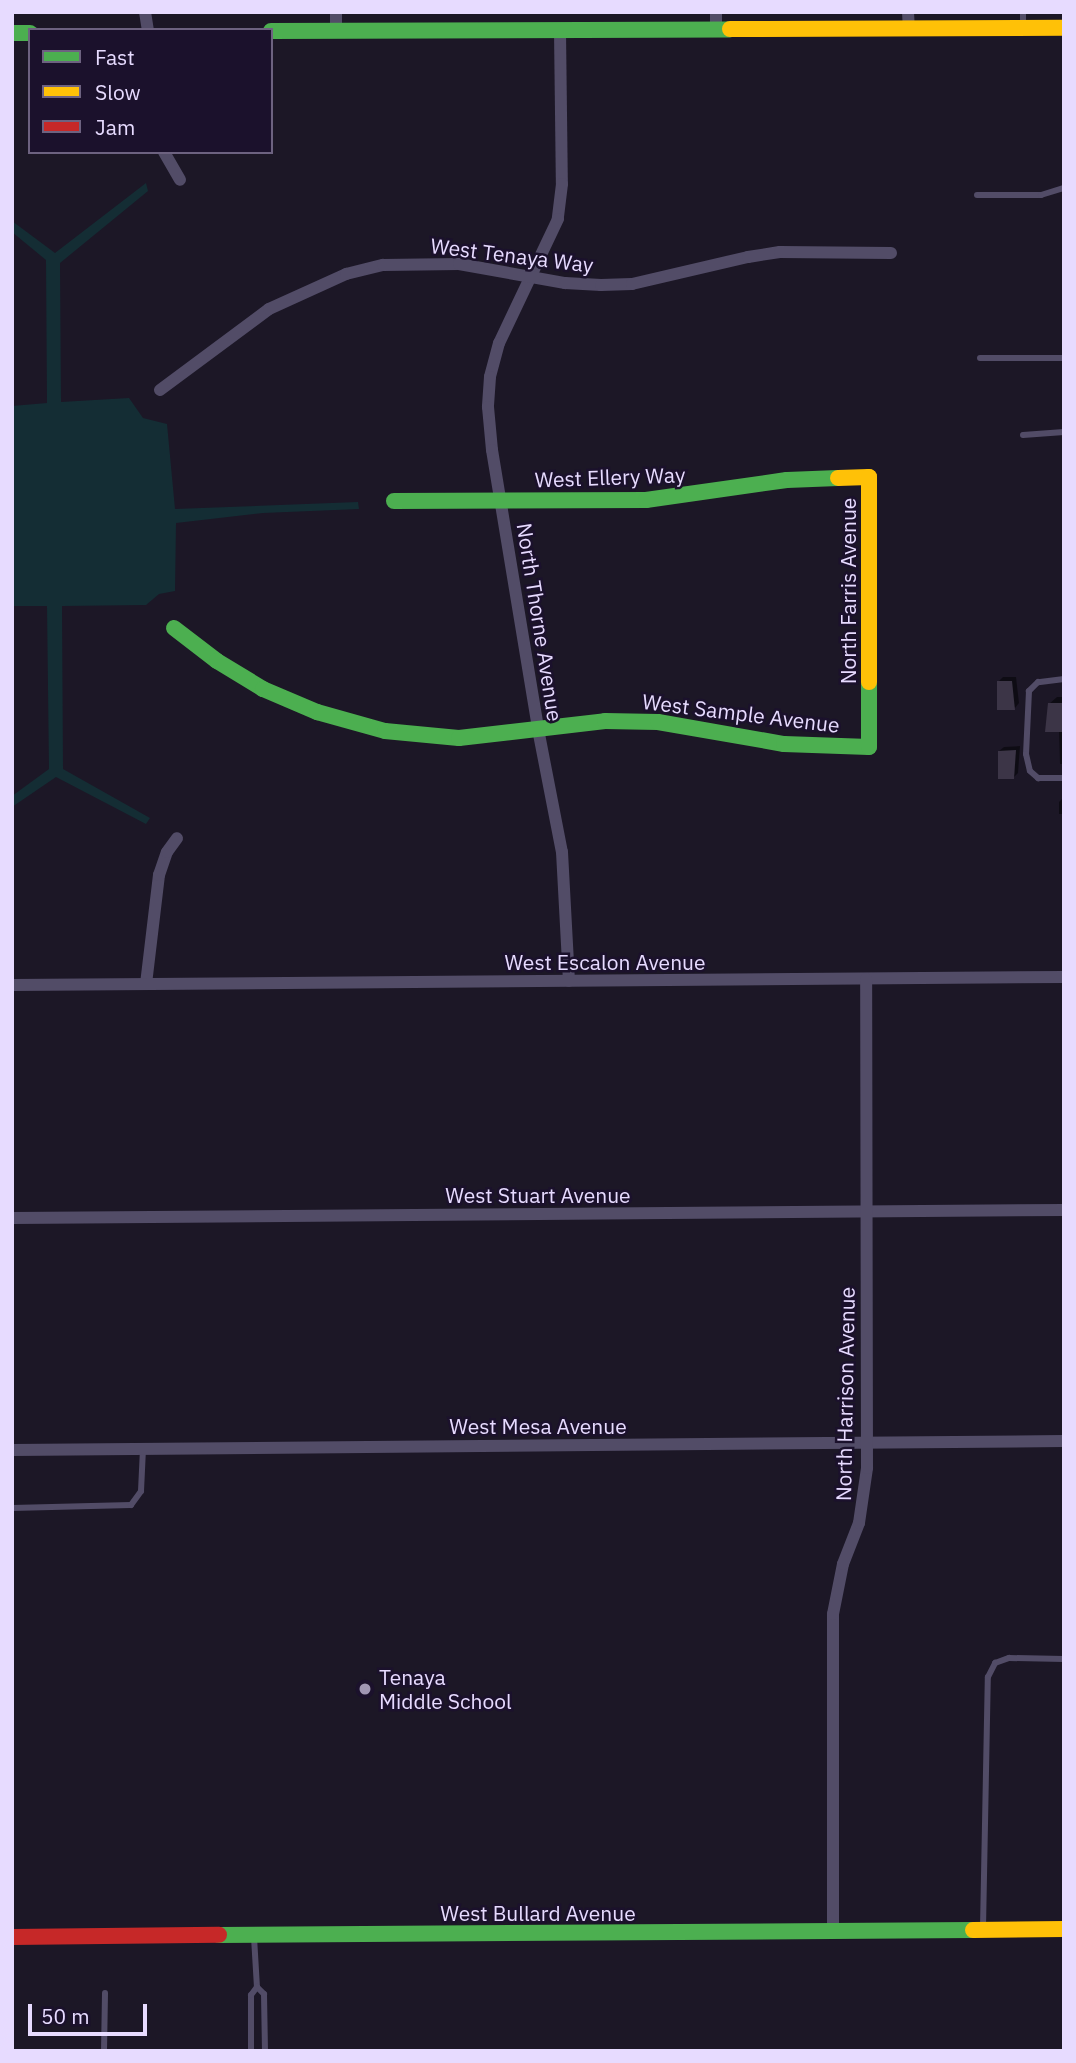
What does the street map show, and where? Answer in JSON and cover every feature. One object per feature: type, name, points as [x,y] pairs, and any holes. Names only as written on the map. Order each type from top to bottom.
[{"type":"street","points":[[336,12],[336,31]]},
{"type":"street","points":[[716,12],[716,30]]},
{"type":"street","points":[[273,31],[716,30],[909,20],[1023,20],[1064,28]]},
{"type":"street","name":"North Thorne Avenue","points":[[560,31],[561,201],[551,238],[529,276],[499,343],[490,377],[492,450],[538,729],[562,852],[569,981]]},
{"type":"street","points":[[165,154],[180,180]]},
{"type":"street","name":"West Tenaya Way","points":[[160,390],[269,309],[346,274],[383,265],[421,262],[459,264],[565,283],[632,284],[780,252],[891,253]]},
{"type":"street","name":"West Ellery Way","points":[[394,501],[646,500],[787,480],[869,477]]},
{"type":"street","name":"North Farris Avenue","points":[[869,477],[869,747]]},
{"type":"street","name":"West Sample Avenue","points":[[174,628],[217,661],[263,689],[317,712],[385,731],[459,738],[605,721],[658,722],[784,744],[869,747]]},
{"type":"street","points":[[146,984],[159,875],[167,852],[177,838]]},
{"type":"street","name":"West Escalon Avenue","points":[[12,985],[1064,977]]},
{"type":"street","name":"North Harrison Avenue","points":[[833,1932],[833,1614],[842,1564],[859,1523],[864,1501],[867,1443],[866,979]]},
{"type":"street","name":"West Stuart Avenue","points":[[12,1218],[1064,1210]]},
{"type":"street","name":"West Mesa Avenue","points":[[12,1450],[1064,1441]]},
{"type":"street","name":"West Bullard Avenue","points":[[12,1937],[1064,1929]]},
{"type":"lane","points":[[977,195],[1041,195],[1064,188]]},
{"type":"lane","points":[[980,358],[1064,358]]},
{"type":"lane","points":[[1023,435],[1064,432]]},
{"type":"lane","points":[[1064,679],[1038,682],[1029,691],[1026,754],[1030,771],[1038,778],[1064,778]]},
{"type":"lane","points":[[12,1507],[131,1505],[141,1491],[143,1448]]},
{"type":"lane","points":[[983,1930],[988,1677],[995,1664],[1009,1658],[1064,1659]]},
{"type":"lane","points":[[251,2051],[251,1995],[257,1986],[254,1935]]},
{"type":"lane","points":[[257,1986],[264,1994],[265,2051]]},
{"type":"lane","points":[[104,2051],[105,1993]]},
{"type":"shaded area","points":[[146,183],[148,191],[60,263],[61,402],[129,398],[143,418],[167,424],[175,509],[358,502],[359,509],[263,513],[176,523],[175,591],[159,594],[146,605],[62,606],[63,769],[150,818],[146,824],[56,777],[12,807],[12,796],[49,769],[47,606],[12,606],[12,406],[47,403],[46,260],[12,232],[12,221],[55,253]]},
{"type":"building","points":[[997,681],[1012,681],[1015,710],[997,710]]},
{"type":"building","points":[[1048,703],[1064,703],[1064,732],[1045,732]]},
{"type":"building","points":[[1016,750],[1014,779],[998,779],[998,751]]},
{"type":"traffic: fast","points":[[273,31],[730,29]]},
{"type":"traffic: fast","points":[[12,33],[28,33]]},
{"type":"traffic: fast","points":[[394,501],[646,500],[787,480],[838,478]]},
{"type":"traffic: fast","points":[[174,628],[217,661],[263,689],[317,712],[385,731],[459,738],[605,721],[658,722],[784,744],[869,747],[869,682]]},
{"type":"traffic: fast","points":[[219,1935],[973,1930]]},
{"type":"traffic: slow","points":[[730,29],[1064,28]]},
{"type":"traffic: slow","points":[[838,478],[869,477],[869,682]]},
{"type":"traffic: slow","points":[[973,1930],[1064,1929]]},
{"type":"traffic: jam","points":[[12,1937],[219,1935]]},
{"type":"place","name":"Tenaya Middle School","points":[[365,1689]]}]
